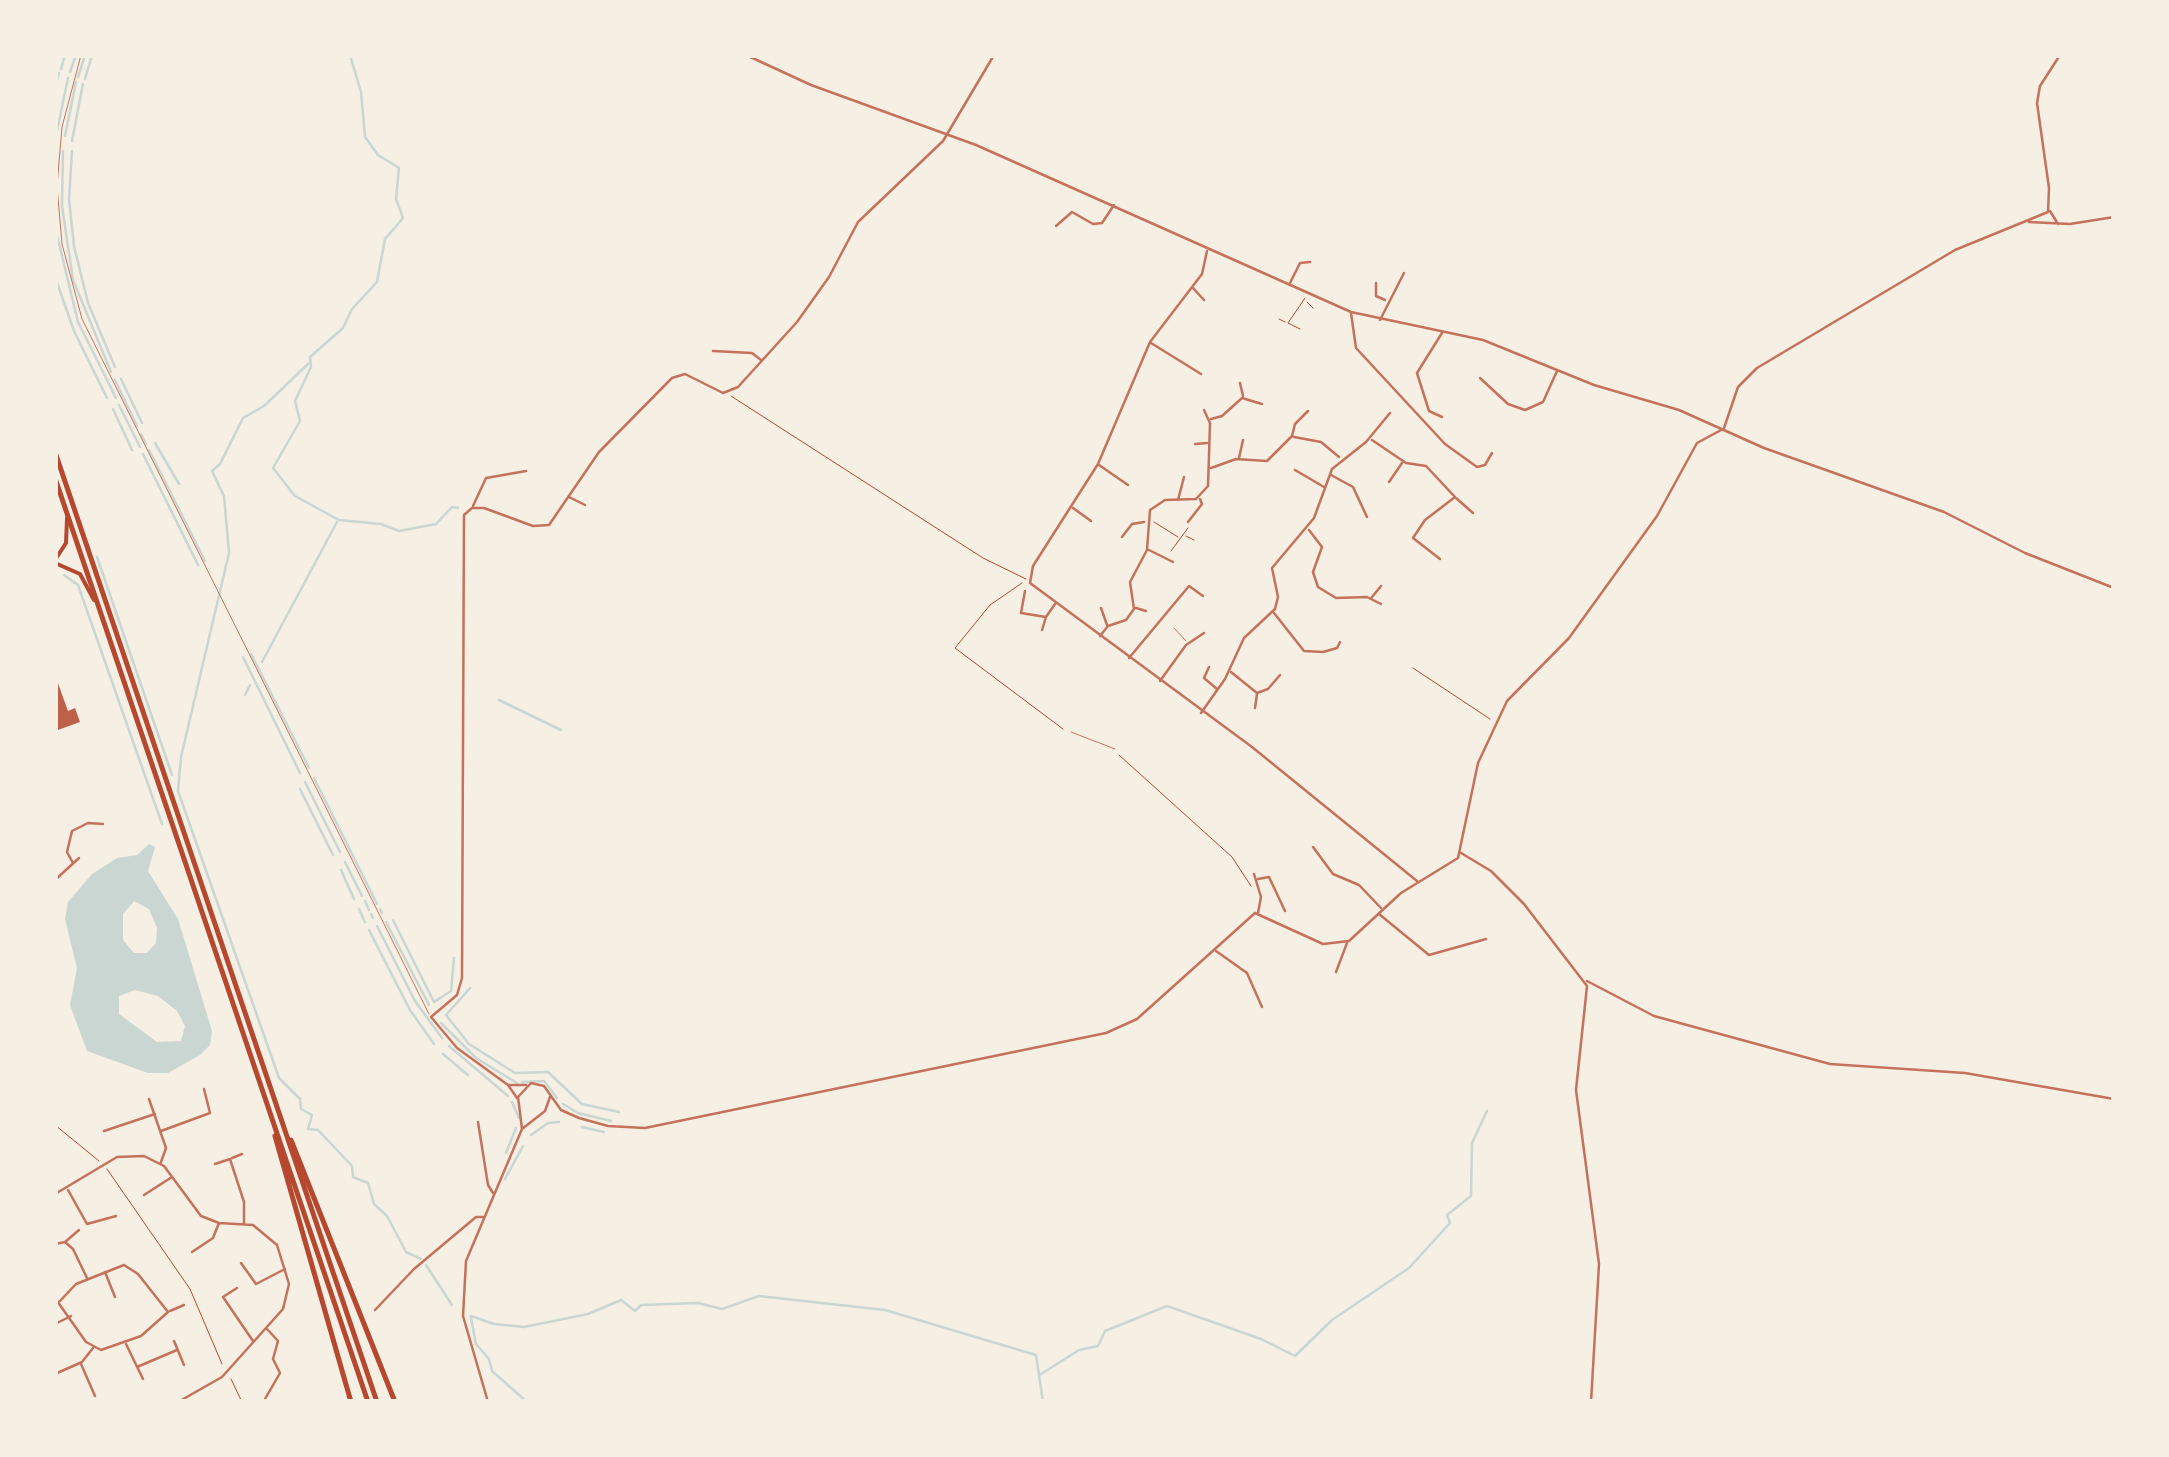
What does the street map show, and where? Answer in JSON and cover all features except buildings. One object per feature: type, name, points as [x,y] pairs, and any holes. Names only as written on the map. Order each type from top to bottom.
[{"type":"highway","points":[[55,452],[377,1402]]},
{"type":"highway","points":[[55,478],[368,1402]]},
{"type":"highway","points":[[278,1110],[395,1402]]},
{"type":"highway","points":[[270,1114],[351,1402]]},
{"type":"main road","points":[[67,512],[66,543],[55,562],[80,574],[100,613]]},
{"type":"street","points":[[746,55],[854,101],[948,134],[1351,312],[1482,340],[1594,385],[1645,398],[1944,512],[2025,553],[2114,588]]},
{"type":"street","points":[[472,508],[543,527],[554,520],[598,452],[672,378],[685,374],[727,393],[762,362],[829,277],[858,222],[948,134],[994,55]]},
{"type":"street","points":[[2058,224],[2049,210],[2037,102],[2040,86],[2060,55]]},
{"type":"street","points":[[1056,226],[1072,212],[1100,224],[1114,205]]},
{"type":"street","points":[[1336,972],[1347,943],[1382,909],[1418,882],[1449,866],[1461,853],[1476,770],[1494,722],[1520,683],[1569,638],[1657,516],[1697,443],[1723,429],[1738,387],[1757,368],[1955,250],[2029,222],[2049,210]]},
{"type":"street","points":[[2029,222],[2058,224],[2114,217]]},
{"type":"street","points":[[1207,251],[1202,274],[1150,342],[1098,464],[1029,579],[1201,714],[1252,746],[1418,882]]},
{"type":"street","points":[[1290,284],[1300,263],[1310,262]]},
{"type":"street","points":[[1380,320],[1386,300],[1404,273]]},
{"type":"street","points":[[1376,284],[1376,296],[1386,300]]},
{"type":"street","points":[[1192,287],[1204,300]]},
{"type":"street","points":[[1351,312],[1356,348],[1445,444],[1476,467],[1484,466],[1492,453]]},
{"type":"street","points":[[1442,418],[1429,411],[1418,369],[1443,332]]},
{"type":"street","points":[[1150,342],[1201,374]]},
{"type":"street","points":[[713,351],[752,353],[762,362]]},
{"type":"street","points":[[1480,378],[1508,404],[1526,410],[1544,402],[1557,371]]},
{"type":"street","points":[[1240,383],[1244,398]]},
{"type":"street","points":[[1244,398],[1262,404]]},
{"type":"street","points":[[1209,420],[1222,416],[1244,398]]},
{"type":"street","points":[[1099,637],[1108,626],[1126,620],[1135,607],[1130,580],[1147,550],[1146,523],[1159,502],[1200,497],[1210,484],[1209,420],[1204,410]]},
{"type":"street","points":[[1210,468],[1238,459],[1267,461],[1292,436],[1295,424],[1308,411]]},
{"type":"street","points":[[1201,714],[1230,671],[1244,638],[1272,612],[1278,597],[1272,568],[1307,528],[1329,474],[1340,459],[1370,439],[1388,415],[1381,414]]},
{"type":"street","points":[[1713,424],[1727,418]]},
{"type":"street","points":[[1292,436],[1321,442],[1340,459]]},
{"type":"street","points":[[1370,439],[1403,462],[1423,465],[1473,513]]},
{"type":"street","points":[[1238,459],[1242,440]]},
{"type":"street","points":[[1195,444],[1208,443]]},
{"type":"street","points":[[1389,482],[1403,462]]},
{"type":"street","points":[[1098,464],[1126,484],[1127,476]]},
{"type":"street","points":[[488,1402],[467,1338],[461,1293],[466,1261],[482,1217],[522,1129],[522,1111],[508,1085],[457,1048],[430,1016],[457,995],[462,978],[463,518],[486,478],[526,470]]},
{"type":"street","points":[[1295,470],[1298,476],[1324,487]]},
{"type":"street","points":[[1329,474],[1352,486],[1368,517]]},
{"type":"street","points":[[1178,500],[1184,478]]},
{"type":"street","points":[[568,496],[585,505]]},
{"type":"street","points":[[1188,522],[1202,504],[1200,497]]},
{"type":"street","points":[[1440,559],[1411,540],[1425,520],[1455,497]]},
{"type":"street","points":[[1072,507],[1091,521]]},
{"type":"street","points":[[1122,536],[1132,524],[1146,523]]},
{"type":"street","points":[[1307,528],[1322,548],[1314,570],[1317,585],[1336,598],[1372,598],[1381,604]]},
{"type":"street","points":[[1147,550],[1173,562]]},
{"type":"street","points":[[1307,588],[1317,585]]},
{"type":"street","points":[[1128,659],[1189,586],[1203,596]]},
{"type":"street","points":[[1372,598],[1380,586]]},
{"type":"street","points":[[1025,591],[1021,613],[1046,617]]},
{"type":"street","points":[[1042,630],[1056,604]]},
{"type":"street","points":[[1135,607],[1146,611]]},
{"type":"street","points":[[1102,608],[1108,626]]},
{"type":"street","points":[[1272,612],[1304,651],[1337,648]]},
{"type":"street","points":[[1159,682],[1188,643],[1204,633]]},
{"type":"street","points":[[1340,642],[1340,655]]},
{"type":"street","points":[[1209,667],[1204,678],[1218,690]]},
{"type":"street","points":[[1230,671],[1257,692],[1268,690],[1280,675]]},
{"type":"street","points":[[1255,708],[1257,692]]},
{"type":"street","points":[[73,864],[67,852],[72,830],[88,823],[103,824]]},
{"type":"street","points":[[1313,847],[1333,874],[1362,888],[1382,909]]},
{"type":"street","points":[[1461,853],[1515,894],[1586,980],[1654,1016],[1824,1063],[1966,1073],[2114,1099]]},
{"type":"street","points":[[55,880],[79,858]]},
{"type":"street","points":[[522,1129],[546,1111],[561,1110],[601,1124],[650,1127],[1048,1047],[1133,1022],[1258,913],[1260,893],[1254,874]]},
{"type":"street","points":[[1258,879],[1269,877],[1285,911]]},
{"type":"street","points":[[1258,913],[1323,944],[1347,943]]},
{"type":"street","points":[[1378,913],[1429,954],[1486,939]]},
{"type":"street","points":[[1214,950],[1246,973],[1262,1007]]},
{"type":"street","points":[[1586,980],[1588,1001],[1576,1090],[1599,1264],[1591,1402]]},
{"type":"street","points":[[508,1085],[541,1085],[561,1110]]},
{"type":"street","points":[[518,1099],[526,1086]]},
{"type":"street","points":[[161,1131],[210,1114],[204,1089]]},
{"type":"street","points":[[546,1111],[550,1096]]},
{"type":"street","points":[[148,1098],[166,1152],[160,1163]]},
{"type":"street","points":[[522,1111],[538,1116]]},
{"type":"street","points":[[104,1131],[154,1114]]},
{"type":"street","points":[[478,1122],[493,1194]]},
{"type":"street","points":[[480,1132],[488,1130]]},
{"type":"street","points":[[215,1164],[242,1154]]},
{"type":"street","points":[[55,1194],[130,1155],[160,1163],[196,1210],[219,1223],[244,1223],[270,1236],[286,1268],[288,1296],[227,1372],[178,1402]]},
{"type":"street","points":[[230,1158],[244,1202],[244,1223]]},
{"type":"street","points":[[144,1195],[172,1176]]},
{"type":"street","points":[[67,1188],[86,1223],[95,1225],[116,1216]]},
{"type":"street","points":[[377,1307],[414,1269],[476,1217],[482,1217]]},
{"type":"street","points":[[192,1252],[213,1238],[219,1223]]},
{"type":"street","points":[[55,1244],[65,1242],[79,1230]]},
{"type":"street","points":[[65,1242],[74,1249],[87,1278]]},
{"type":"street","points":[[241,1263],[256,1284]]},
{"type":"street","points":[[168,1312],[129,1267],[87,1278],[58,1299],[93,1348],[108,1350],[126,1343],[184,1304]]},
{"type":"street","points":[[248,1289],[286,1268]]},
{"type":"street","points":[[104,1271],[115,1297]]},
{"type":"street","points":[[237,1288],[221,1299],[254,1342]]},
{"type":"street","points":[[55,1324],[71,1316]]},
{"type":"street","points":[[265,1399],[282,1375],[273,1359],[278,1341],[266,1328]]},
{"type":"street","points":[[174,1341],[184,1365]]},
{"type":"street","points":[[126,1343],[143,1379]]},
{"type":"street","points":[[55,1374],[80,1363],[93,1348]]},
{"type":"street","points":[[137,1367],[178,1350]]},
{"type":"street","points":[[80,1363],[95,1396]]},
{"type":"street","points":[[199,1392],[203,1402]]},
{"type":"lane","points":[[81,55],[65,108],[58,165],[59,222],[70,281],[93,344],[430,1016]]},
{"type":"lane","points":[[1174,628],[1188,643]]},
{"type":"lane","points":[[1071,732],[1116,749]]},
{"type":"path","points":[[1288,323],[1311,292]]},
{"type":"path","points":[[1304,300],[1313,308]]},
{"type":"path","points":[[1279,319],[1300,329]]},
{"type":"path","points":[[727,393],[988,561],[1029,579]]},
{"type":"path","points":[[1146,523],[1156,522],[1180,538]]},
{"type":"path","points":[[1166,557],[1188,522]]},
{"type":"path","points":[[1183,534],[1194,540]]},
{"type":"path","points":[[1029,579],[994,601],[955,648],[1004,689],[1049,716],[1052,725],[1071,732]]},
{"type":"path","points":[[1413,668],[1494,722]]},
{"type":"path","points":[[1116,749],[1155,791],[1232,858],[1254,892],[1260,893]]},
{"type":"path","points":[[55,1124],[104,1166],[190,1289],[242,1402]]},
{"type":"shaded area","points":[[149,844],[155,847],[148,871],[178,919],[212,1031],[210,1045],[200,1055],[168,1073],[148,1073],[87,1051],[70,1005],[77,968],[65,919],[68,902],[92,874],[117,858],[137,855]],"holes":[[[134,901],[149,909],[157,928],[156,943],[147,953],[134,953],[123,940],[123,914]],[[135,990],[158,996],[177,1011],[185,1026],[181,1041],[157,1042],[119,1014],[119,996]]]},
{"type":"waterway","points":[[61,69],[65,55]]},
{"type":"waterway","points":[[70,72],[76,55]]},
{"type":"waterway","points":[[78,77],[85,55]]},
{"type":"waterway","points":[[85,79],[92,55]]},
{"type":"waterway","points":[[350,55],[361,92],[365,137],[378,155],[399,168],[396,199],[403,218],[385,239],[377,282],[352,309],[343,328],[310,357],[311,367],[295,401],[300,421],[273,468],[295,496],[339,520],[381,524],[399,531],[436,524],[452,507],[458,508]]},
{"type":"waterway","points":[[55,88],[59,73]]},
{"type":"waterway","points":[[56,136],[68,78]]},
{"type":"waterway","points":[[65,136],[76,82]]},
{"type":"waterway","points":[[72,141],[83,84]]},
{"type":"waterway","points":[[63,151],[62,206],[73,280],[111,372]]},
{"type":"waterway","points":[[72,151],[69,199],[74,246],[88,303],[115,367]]},
{"type":"waterway","points":[[55,227],[78,322],[116,398]]},
{"type":"waterway","points":[[55,277],[74,331],[107,398]]},
{"type":"waterway","points":[[309,363],[264,406],[243,418],[220,464],[212,471],[224,496],[229,553],[181,757],[178,791],[279,1078],[300,1099],[301,1109],[312,1115],[308,1129],[318,1130],[352,1166],[353,1177],[368,1183],[374,1204],[387,1216],[406,1252],[421,1259]]},
{"type":"waterway","points":[[121,379],[142,423]]},
{"type":"waterway","points":[[115,380],[137,426]]},
{"type":"waterway","points":[[119,405],[140,447]]},
{"type":"waterway","points":[[113,409],[132,450]]},
{"type":"waterway","points":[[141,434],[146,444]]},
{"type":"waterway","points":[[155,443],[179,484]]},
{"type":"waterway","points":[[149,450],[205,561]]},
{"type":"waterway","points":[[143,454],[198,565]]},
{"type":"waterway","points":[[55,513],[56,547]]},
{"type":"waterway","points":[[262,662],[337,522]]},
{"type":"waterway","points":[[97,557],[172,775]]},
{"type":"waterway","points":[[64,575],[78,585],[162,824]]},
{"type":"waterway","points":[[251,654],[309,768]]},
{"type":"waterway","points":[[243,657],[300,773]]},
{"type":"waterway","points":[[245,695],[250,685]]},
{"type":"waterway","points":[[499,700],[561,730]]},
{"type":"waterway","points":[[314,778],[377,904]]},
{"type":"waterway","points":[[305,782],[340,852]]},
{"type":"waterway","points":[[300,789],[333,855]]},
{"type":"waterway","points":[[345,862],[362,896]]},
{"type":"waterway","points":[[341,870],[354,899]]},
{"type":"waterway","points":[[365,901],[369,910]]},
{"type":"waterway","points":[[359,909],[365,922]]},
{"type":"waterway","points":[[380,909],[382,913]]},
{"type":"waterway","points":[[371,914],[373,918]]},
{"type":"waterway","points":[[393,920],[434,1002],[451,991],[454,958]]},
{"type":"waterway","points":[[386,922],[429,1005]]},
{"type":"waterway","points":[[377,926],[415,1001],[442,1038]]},
{"type":"waterway","points":[[369,930],[410,1010],[434,1044]]},
{"type":"waterway","points":[[470,988],[446,1015],[469,1044],[515,1073],[548,1072],[582,1104],[619,1112]]},
{"type":"waterway","points":[[441,1023],[476,1058],[517,1083]]},
{"type":"waterway","points":[[449,1046],[508,1096]]},
{"type":"waterway","points":[[443,1054],[468,1075]]},
{"type":"waterway","points":[[522,1082],[544,1081],[557,1098]]},
{"type":"waterway","points":[[512,1102],[519,1118]]},
{"type":"waterway","points":[[563,1104],[578,1113],[611,1121]]},
{"type":"waterway","points":[[1041,1374],[1079,1350],[1098,1346],[1105,1331],[1167,1306],[1261,1339],[1295,1356],[1332,1320],[1409,1268],[1450,1223],[1447,1215],[1471,1196],[1472,1143],[1487,1111]]},
{"type":"waterway","points":[[531,1135],[548,1123],[559,1122]]},
{"type":"waterway","points":[[582,1127],[604,1132]]},
{"type":"waterway","points":[[506,1153],[516,1128]]},
{"type":"waterway","points":[[505,1179],[523,1146]]},
{"type":"waterway","points":[[426,1265],[452,1305]]},
{"type":"waterway","points":[[471,1316],[494,1324],[524,1327],[588,1314],[621,1300],[635,1311],[641,1305],[698,1303],[722,1309],[759,1296],[885,1310],[1036,1355],[1043,1402]]},
{"type":"waterway","points":[[471,1318],[476,1344],[489,1359],[492,1371],[527,1402]]}]
